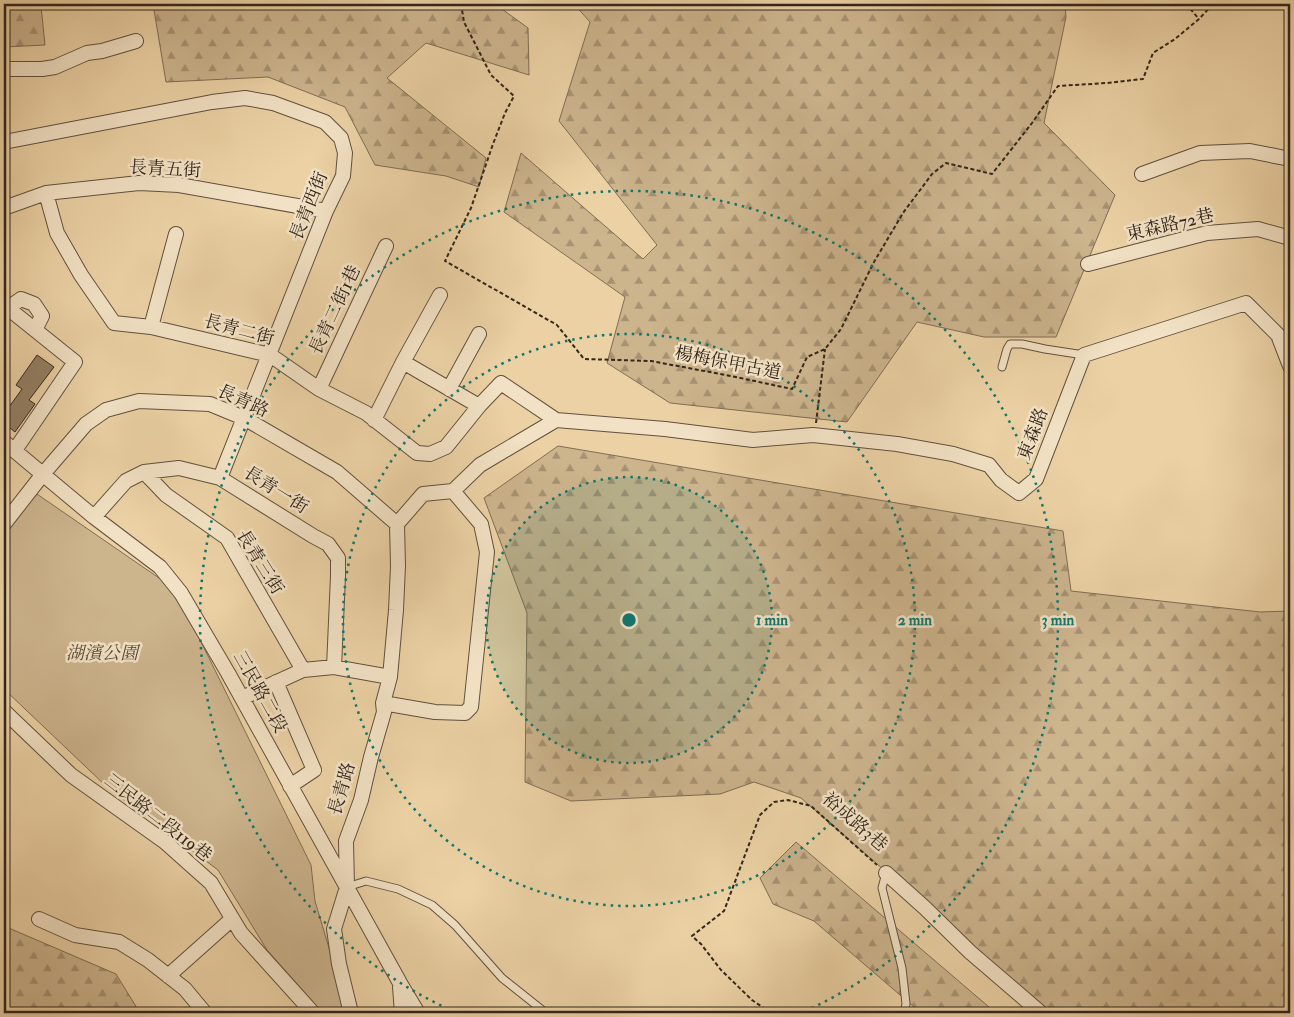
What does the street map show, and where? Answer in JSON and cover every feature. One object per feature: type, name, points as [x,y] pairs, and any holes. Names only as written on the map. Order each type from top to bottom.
[{"type":"street","points":[[4,69],[55,67],[87,54],[136,41]]},
{"type":"street","name":"長青西街","points":[[4,142],[212,102],[245,98],[272,103],[325,122],[341,138],[345,154],[343,176],[326,211],[220,478]]},
{"type":"street","points":[[1142,174],[1200,152],[1250,151],[1290,159]]},
{"type":"street","name":"長青五街","points":[[4,208],[46,193],[139,183],[179,185],[326,211]]},
{"type":"street","name":"長青二街","points":[[46,193],[57,233],[81,275],[114,323],[151,327],[270,355],[319,389],[366,414],[417,453],[430,454],[446,448],[479,406]]},
{"type":"street","name":"東森路72巷","points":[[1088,264],[1207,233],[1258,229],[1290,238]]},
{"type":"street","points":[[151,327],[176,234]]},
{"type":"street","name":"長青二街1巷","points":[[319,389],[386,246]]},
{"type":"street","points":[[374,420],[440,295]]},
{"type":"street","points":[[9,446],[75,362],[6,307],[21,299],[34,304],[42,316],[35,330]]},
{"type":"street","points":[[1084,355],[1246,303],[1278,335],[1290,366]]},
{"type":"street","points":[[449,389],[480,334]]},
{"type":"street","name":"東森路","points":[[556,420],[753,440],[813,434],[897,444],[953,454],[989,465],[1001,480],[1019,493],[1036,479],[1084,355]]},
{"type":"street","points":[[397,524],[423,494],[453,491],[480,465],[556,420],[501,383],[479,406],[403,362]]},
{"type":"street","name":"長青路","points":[[4,524],[42,474],[86,424],[106,410],[139,401],[210,404],[244,418],[337,472],[397,524],[396,610],[390,677],[383,703],[384,712],[361,800],[346,841],[347,887]]},
{"type":"street","name":"三民路二段","points":[[9,446],[160,567],[181,593],[242,698],[418,1013]]},
{"type":"street","name":"長青一街","points":[[94,516],[126,481],[144,472],[179,468],[220,478],[328,544],[338,558],[334,667]]},
{"type":"street","name":"長青三街","points":[[144,472],[166,495],[227,538],[303,670]]},
{"type":"street","points":[[383,703],[435,712],[465,713],[471,707],[487,552],[481,524],[453,491]]},
{"type":"street","points":[[242,698],[303,670],[334,667],[390,677]]},
{"type":"street","points":[[276,682],[314,770],[290,786]]},
{"type":"street","name":"三民路二段119巷","points":[[4,711],[71,774],[165,842],[210,883],[241,933],[313,1013]]},
{"type":"street","name":"裕成路3巷","points":[[886,873],[970,952],[1041,1013]]},
{"type":"street","points":[[347,887],[334,929],[339,964],[351,1013]]},
{"type":"street","points":[[39,919],[75,935],[119,942],[148,960],[185,989],[205,1013]]},
{"type":"street","points":[[168,976],[232,919]]},
{"type":"street","points":[[400,983],[402,1013]]},
{"type":"lane","points":[[1002,367],[1010,344],[1022,344],[1084,355]]},
{"type":"lane","points":[[886,873],[882,888],[902,968],[906,1004],[904,1013]]},
{"type":"lane","points":[[347,887],[366,881],[398,889],[432,905],[455,925],[502,978],[546,1013]]},
{"type":"path","name":"楊梅保甲古道","points":[[461,4],[464,22],[491,76],[514,96],[493,144],[471,208],[445,261],[557,325],[584,359],[651,361],[792,389],[807,357],[825,349],[840,328],[874,262],[903,213],[932,174],[946,163],[992,174],[1058,86],[1107,84],[1142,79],[1153,53],[1199,20],[1213,4]]},
{"type":"path","points":[[1186,4],[1199,20]]},
{"type":"path","points":[[813,434],[825,349]]},
{"type":"path","name":"裕成路3巷","points":[[771,1013],[752,1000],[727,976],[701,944],[692,936],[724,911],[760,815],[774,802],[788,800],[811,806],[886,873]]},
{"type":"green space","points":[[4,4],[47,4],[41,6],[45,45],[4,47]]},
{"type":"green space","points":[[153,4],[495,4],[528,28],[529,75],[426,43],[387,78],[486,158],[479,187],[446,176],[375,165],[345,107],[268,77],[166,82]]},
{"type":"green space","points":[[574,4],[1065,4],[1066,17],[1044,123],[1115,195],[1056,337],[984,337],[917,322],[847,422],[670,403],[607,363],[625,297],[504,212],[521,153],[643,259],[657,245],[559,121],[590,22]]},
{"type":"green space","points":[[558,446],[1063,531],[1071,591],[1260,612],[1290,611],[1290,1013],[1073,1013],[1044,1009],[801,798],[754,782],[720,794],[571,801],[525,782],[527,613],[484,498]]},
{"type":"green space","name":"湖濱公園","points":[[34,492],[175,589],[311,865],[315,901],[337,975],[345,1013],[323,1013],[267,950],[218,870],[107,787],[4,689],[4,528]]},
{"type":"green space","points":[[796,842],[996,1013],[921,1013],[814,921],[773,904],[760,878]]},
{"type":"green space","points":[[4,926],[116,974],[140,1013],[4,1013]]},
{"type":"building","points":[[37,355],[54,367],[29,400],[35,404],[15,432],[4,423],[4,414],[22,389],[16,385]]}]
